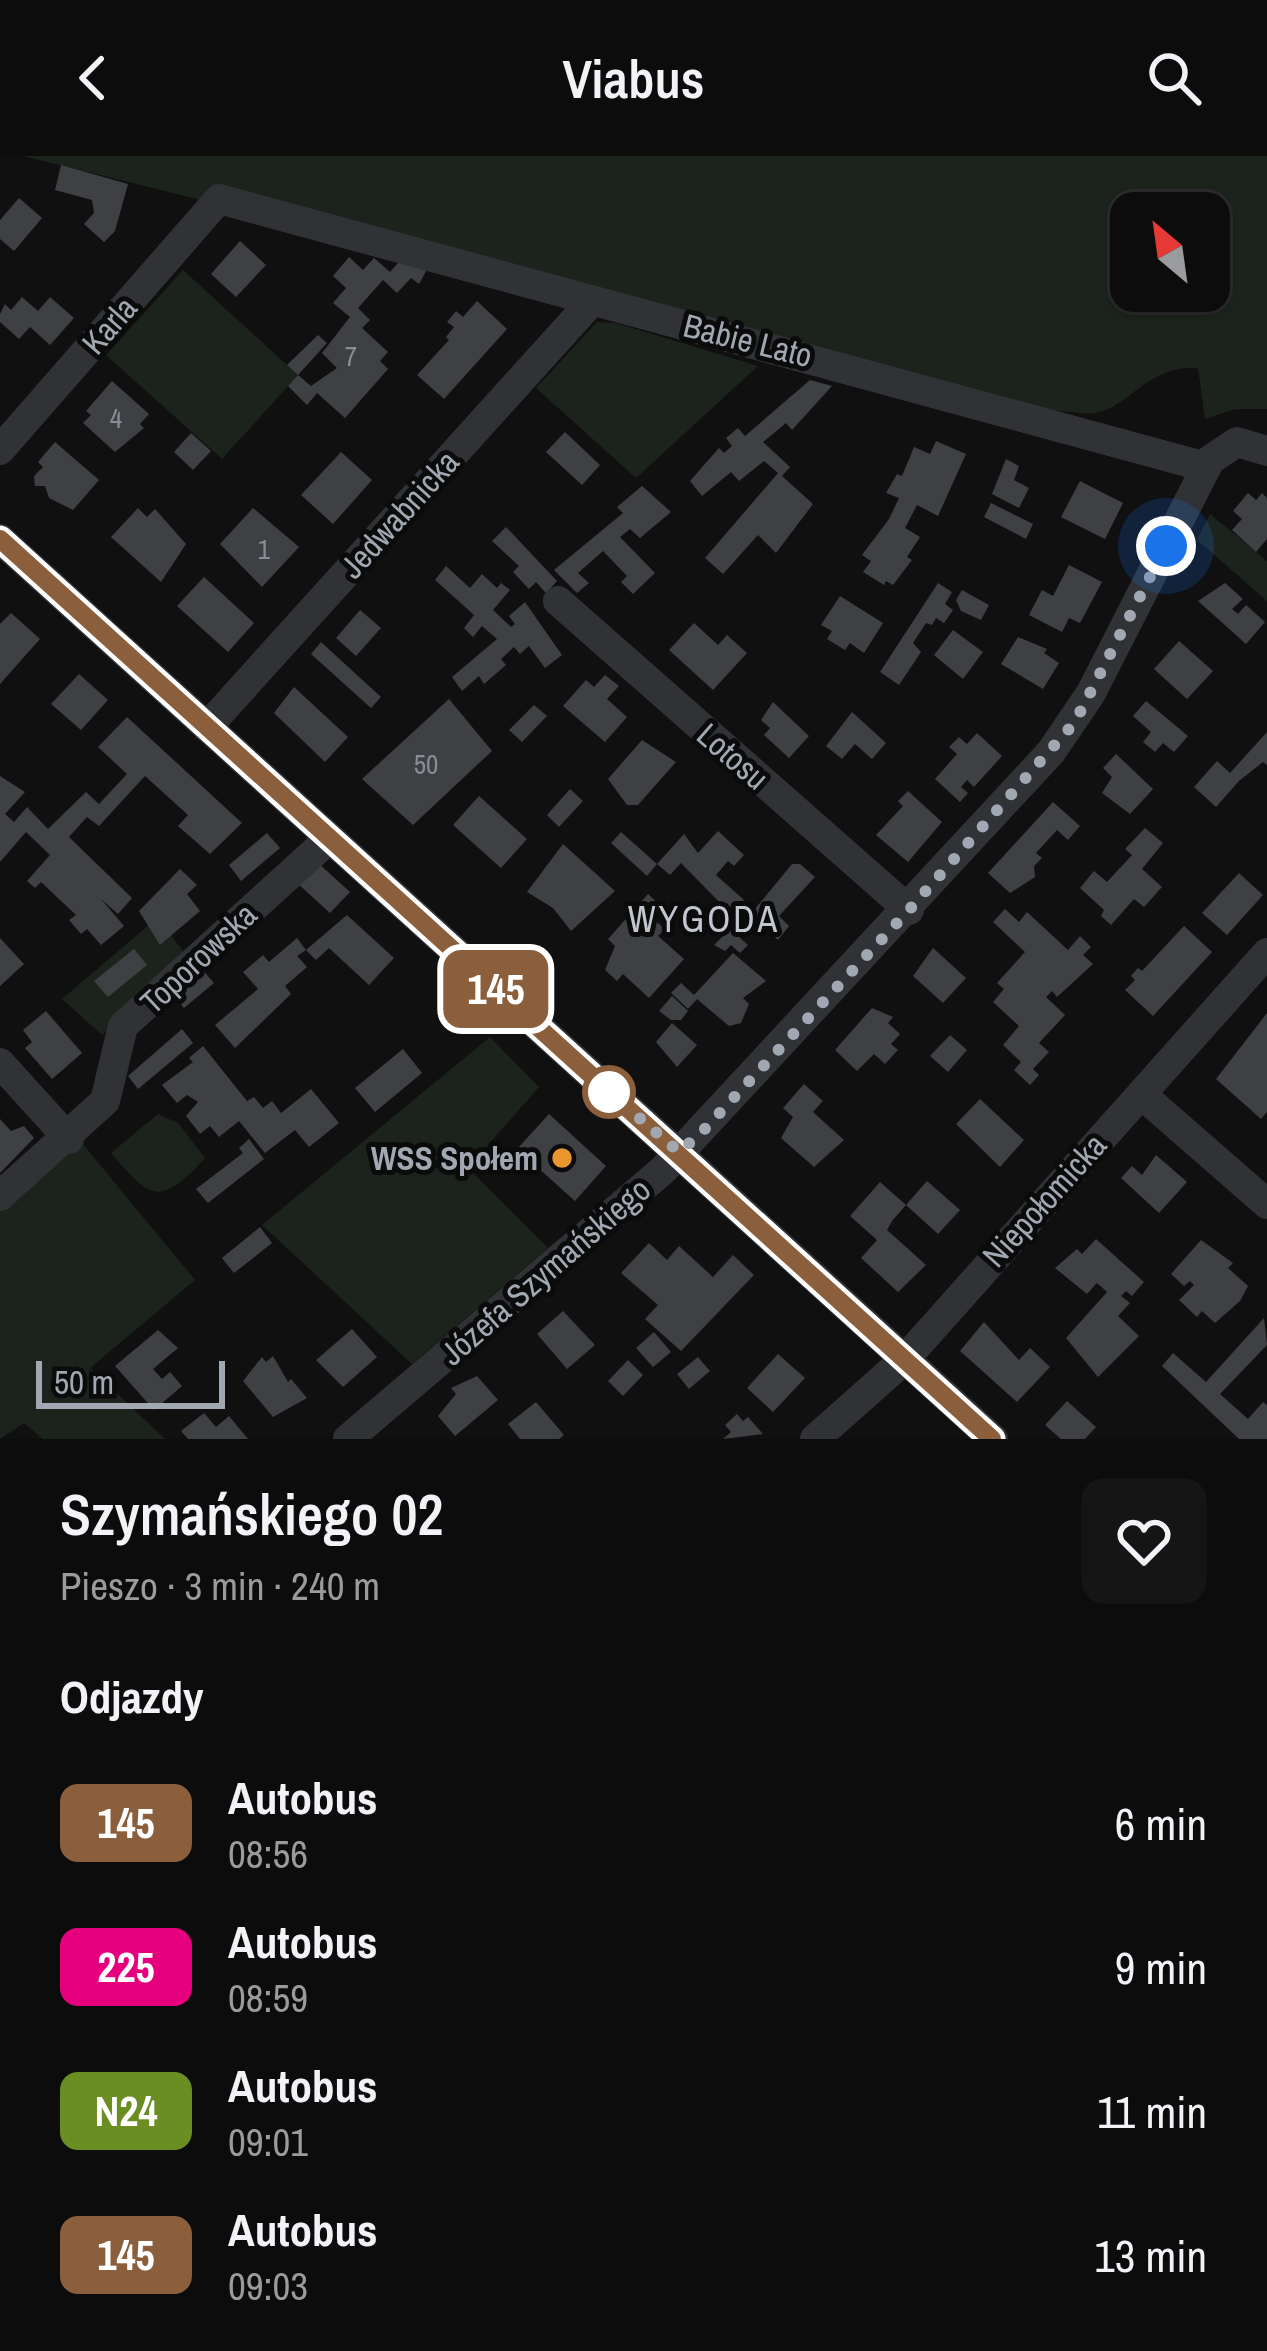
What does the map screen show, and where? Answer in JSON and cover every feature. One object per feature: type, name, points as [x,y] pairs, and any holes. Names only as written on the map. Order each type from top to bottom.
[{"type":"street","name":"Babie Lato","points":[[219,199],[592,302],[768,344],[1206,467]]},
{"type":"street","name":"Karla","points":[[0,450],[219,199]]},
{"type":"street","name":"Jedwabnicka","points":[[207,727],[592,302]]},
{"type":"street","points":[[1206,467],[1237,442],[1267,451]]},
{"type":"street","name":"Józefa Szymańskiego","points":[[348,1439],[679,1152],[909,910],[1075,722],[1206,467]]},
{"type":"street","points":[[0,539],[992,1439]]},
{"type":"street","name":"Lotosu","points":[[558,601],[909,910]]},
{"type":"street","name":"Toporowska","points":[[0,1196],[69,1139],[105,1101],[123,1026],[330,838]]},
{"type":"street","name":"Niepołomicka","points":[[814,1439],[905,1359],[1267,953]]},
{"type":"street","points":[[0,1063],[69,1139]]},
{"type":"street","points":[[1141,1094],[1267,1204]]},
{"type":"shaded area","points":[[23,156],[1267,156],[1267,409],[1235,409],[1205,419],[1198,368],[1165,373],[1107,410],[1056,411]]},
{"type":"shaded area","points":[[183,270],[298,375],[222,459],[106,355]]},
{"type":"shaded area","points":[[597,322],[616,323],[758,366],[636,478],[536,388]]},
{"type":"shaded area","points":[[1210,514],[1267,561],[1267,601],[1197,540]]},
{"type":"shaded area","points":[[157,918],[188,957],[102,1035],[62,999]]},
{"type":"shaded area","points":[[490,1037],[539,1087],[468,1168],[548,1248],[412,1364],[262,1225]]},
{"type":"shaded area","points":[[158,1114],[178,1123],[205,1158],[177,1184],[156,1192],[136,1180],[111,1153]]},
{"type":"shaded area","points":[[82,1143],[195,1280],[90,1368],[165,1439],[43,1439],[24,1423],[0,1439],[0,1206]]},
{"type":"building","points":[[61,165],[128,184],[115,231],[104,242],[84,224],[94,213],[92,200],[55,190]]},
{"type":"building","points":[[19,198],[42,218],[14,251],[0,239],[0,220]]},
{"type":"building","points":[[240,241],[266,265],[236,297],[211,274]]},
{"type":"building","points":[[405,255],[430,264],[419,284],[411,278],[397,293],[383,280],[358,308],[370,320],[362,328],[388,352],[380,361],[388,369],[345,418],[317,393],[307,405],[288,386],[298,375],[311,386],[337,368],[322,353],[350,317],[333,303],[346,288],[333,276],[349,257],[363,270],[374,258],[390,272]]},
{"type":"building","points":[[22,297],[38,311],[50,297],[74,318],[50,345],[30,327],[19,339],[0,322],[0,314],[5,304],[11,310]]},
{"type":"building","points":[[477,301],[507,329],[444,399],[417,375],[449,340],[446,337],[454,327],[447,322],[456,311],[463,317]]},
{"type":"building","points":[[318,335],[327,343],[298,375],[287,365]]},
{"type":"building","points":[[810,380],[832,386],[792,430],[786,423],[763,442],[790,467],[782,476],[813,504],[776,553],[758,535],[723,574],[705,558],[778,473],[764,461],[739,481],[731,472],[702,496],[690,481],[719,448],[724,453],[732,446],[726,438],[738,428],[745,436]]},
{"type":"building","points":[[112,381],[149,414],[140,424],[144,428],[115,452],[83,423],[91,415],[86,411]]},
{"type":"building","points":[[565,432],[600,465],[582,485],[546,452]]},
{"type":"building","points":[[191,433],[211,451],[193,470],[174,452]]},
{"type":"building","points":[[936,441],[966,454],[938,516],[917,505],[905,528],[920,537],[907,557],[912,560],[893,585],[886,581],[884,585],[863,572],[871,561],[862,555],[889,519],[899,498],[886,493],[897,474],[902,476],[914,447],[930,454]]},
{"type":"building","points":[[55,442],[99,480],[73,510],[49,498],[45,486],[35,486],[34,476],[43,467],[38,462]]},
{"type":"building","points":[[341,452],[372,480],[333,524],[301,495]]},
{"type":"building","points":[[1006,459],[1019,466],[1014,480],[1029,488],[1019,508],[992,494]]},
{"type":"building","points":[[1080,481],[1123,503],[1105,539],[1061,517]]},
{"type":"building","points":[[642,486],[671,512],[640,538],[630,529],[620,537],[655,573],[633,594],[621,582],[627,576],[603,551],[578,573],[589,583],[577,593],[554,570],[623,513],[617,507]]},
{"type":"building","points":[[1248,493],[1256,500],[1262,493],[1267,498],[1267,539],[1256,552],[1232,530],[1242,519],[1233,511]]},
{"type":"building","points":[[991,503],[1033,524],[1026,539],[984,517]]},
{"type":"building","points":[[138,508],[147,517],[155,509],[186,544],[161,582],[111,537]]},
{"type":"building","points":[[253,508],[299,547],[262,587],[220,544]]},
{"type":"building","points":[[506,527],[557,581],[546,593],[536,582],[529,589],[513,572],[519,566],[492,541]]},
{"type":"building","points":[[1069,565],[1102,582],[1080,623],[1069,618],[1062,632],[1029,615],[1042,590],[1053,596]]},
{"type":"building","points":[[446,566],[470,588],[482,574],[497,588],[501,583],[510,590],[493,610],[511,627],[515,624],[509,616],[525,602],[562,655],[545,668],[529,646],[520,654],[514,647],[501,659],[506,665],[484,684],[479,676],[462,691],[452,677],[497,639],[482,626],[473,637],[464,628],[474,615],[435,580]]},
{"type":"building","points":[[204,577],[254,623],[228,652],[177,606]]},
{"type":"building","points":[[938,583],[952,592],[945,604],[953,610],[944,623],[936,618],[932,625],[926,623],[913,643],[921,652],[899,685],[880,672]]},
{"type":"building","points":[[1225,583],[1243,599],[1232,609],[1238,614],[1246,605],[1265,622],[1246,644],[1198,601]]},
{"type":"building","points":[[962,590],[989,605],[981,620],[961,611],[956,600]]},
{"type":"building","points":[[840,596],[883,623],[864,653],[850,643],[845,650],[827,639],[832,631],[821,625]]},
{"type":"building","points":[[360,610],[381,628],[356,656],[336,638]]},
{"type":"building","points":[[11,613],[40,639],[0,684],[0,624]]},
{"type":"building","points":[[694,623],[718,645],[727,635],[747,653],[713,690],[669,650]]},
{"type":"building","points":[[953,630],[983,652],[963,679],[934,655]]},
{"type":"building","points":[[1018,637],[1047,649],[1044,653],[1059,663],[1043,689],[1001,664]]},
{"type":"building","points":[[1179,641],[1213,671],[1187,699],[1154,669]]},
{"type":"building","points":[[321,642],[381,697],[371,708],[311,654]]},
{"type":"building","points":[[79,674],[108,700],[81,730],[51,704]]},
{"type":"building","points":[[605,675],[619,686],[607,699],[627,717],[605,742],[563,706],[586,680],[594,687]]},
{"type":"building","points":[[294,687],[348,737],[325,762],[274,713]]},
{"type":"building","points":[[449,699],[492,751],[413,825],[362,779]]},
{"type":"building","points":[[1146,701],[1188,736],[1174,752],[1163,743],[1155,752],[1143,742],[1151,732],[1133,716]]},
{"type":"building","points":[[773,702],[809,736],[789,758],[764,735],[770,728],[761,720]]},
{"type":"building","points":[[534,705],[547,716],[522,742],[509,730]]},
{"type":"building","points":[[852,712],[886,743],[872,759],[855,744],[842,759],[826,746]]},
{"type":"building","points":[[127,717],[242,823],[210,854],[178,826],[188,815],[145,776],[99,826],[87,817],[69,837],[132,898],[118,914],[101,899],[124,926],[101,945],[87,929],[81,934],[69,920],[76,915],[41,882],[35,888],[27,881],[50,855],[26,832],[0,862],[0,776],[25,792],[5,814],[14,822],[27,807],[48,829],[86,792],[99,804],[127,774],[98,747]]},
{"type":"building","points":[[1267,732],[1267,765],[1263,762],[1239,781],[1216,807],[1194,787],[1217,761],[1230,773]]},
{"type":"building","points":[[977,733],[1002,756],[974,787],[967,780],[961,787],[968,793],[960,802],[935,779],[957,754],[949,747],[959,737],[967,744]]},
{"type":"building","points":[[642,740],[676,762],[638,805],[627,805],[608,779]]},
{"type":"building","points":[[1116,754],[1153,789],[1130,814],[1102,793],[1112,777],[1103,768]]},
{"type":"building","points":[[570,789],[583,801],[559,827],[547,815]]},
{"type":"building","points":[[908,791],[942,822],[908,862],[876,835],[903,806],[898,801]]},
{"type":"building","points":[[479,796],[527,839],[501,868],[453,825]]},
{"type":"building","points":[[1053,802],[1080,826],[1068,840],[1057,830],[1036,853],[1042,858],[1034,866],[1035,877],[1010,893],[988,873]]},
{"type":"building","points":[[1145,828],[1163,843],[1142,869],[1162,887],[1144,907],[1134,899],[1111,925],[1101,916],[1104,910],[1080,888],[1094,871],[1107,882],[1132,855],[1125,849]]},
{"type":"building","points":[[718,831],[744,855],[734,866],[728,861],[716,875],[744,900],[731,914],[681,863],[670,875],[657,864],[684,834],[698,853]]},
{"type":"building","points":[[621,832],[657,864],[647,876],[611,843]]},
{"type":"building","points":[[267,833],[280,848],[241,881],[229,865]]},
{"type":"building","points":[[563,844],[615,891],[571,931],[553,908],[527,892]]},
{"type":"building","points":[[316,861],[350,892],[330,913],[296,882]]},
{"type":"building","points":[[792,864],[800,864],[815,877],[779,916],[789,926],[778,940],[750,915]]},
{"type":"building","points":[[180,869],[197,885],[187,894],[200,911],[160,945],[139,911]]},
{"type":"building","points":[[1239,873],[1263,895],[1227,935],[1202,913]]},
{"type":"building","points":[[648,894],[662,907],[652,918],[665,929],[658,936],[684,959],[649,998],[623,974],[617,981],[605,970],[615,946],[608,939]]},
{"type":"building","points":[[1005,909],[1019,922],[1027,912],[1068,950],[1080,936],[1091,947],[1083,955],[1093,964],[1057,997],[1052,991],[1046,997],[1065,1015],[1039,1043],[1049,1052],[1033,1069],[1039,1075],[1030,1085],[1014,1070],[1021,1062],[1003,1045],[1019,1026],[993,1002],[1004,989],[997,983],[1025,952],[993,922]]},
{"type":"building","points":[[347,915],[394,958],[369,985],[329,948],[316,960],[306,950]]},
{"type":"building","points":[[1184,926],[1212,952],[1153,1016],[1125,990],[1138,968],[1142,971]]},
{"type":"building","points":[[730,929],[748,945],[740,953],[731,945],[725,951],[714,945]]},
{"type":"building","points":[[0,938],[24,964],[0,986]]},
{"type":"building","points":[[297,938],[306,950],[297,956],[307,967],[285,986],[291,994],[235,1048],[215,1025],[258,989],[243,972],[263,955],[269,962]]},
{"type":"building","points":[[933,948],[966,978],[943,1003],[913,976]]},
{"type":"building","points":[[134,949],[147,965],[108,997],[94,981]]},
{"type":"building","points":[[733,953],[766,981],[743,998],[749,1004],[741,1023],[729,1026],[697,999],[688,1009],[671,993],[681,983],[694,995]]},
{"type":"building","points":[[201,968],[214,983],[184,1008],[171,992]]},
{"type":"building","points":[[672,996],[688,1011],[681,1020],[671,1020],[659,1011]]},
{"type":"building","points":[[872,1008],[893,1017],[888,1023],[900,1034],[891,1044],[898,1050],[885,1064],[874,1054],[857,1071],[835,1050]]},
{"type":"building","points":[[46,1011],[82,1053],[52,1079],[25,1048],[32,1042],[23,1030]]},
{"type":"building","points":[[1267,1013],[1267,1112],[1261,1119],[1216,1079]]},
{"type":"building","points":[[672,1023],[697,1045],[677,1067],[656,1042]]},
{"type":"building","points":[[182,1029],[193,1043],[138,1089],[128,1076]]},
{"type":"building","points":[[950,1035],[967,1050],[948,1072],[930,1056]]},
{"type":"building","points":[[203,1046],[247,1101],[254,1097],[263,1108],[272,1101],[281,1113],[311,1089],[339,1123],[309,1147],[295,1130],[265,1153],[239,1121],[219,1137],[210,1126],[200,1134],[186,1116],[198,1102],[187,1095],[177,1103],[162,1085],[193,1062],[189,1058]]},
{"type":"building","points":[[403,1049],[422,1073],[375,1112],[355,1088]]},
{"type":"building","points":[[804,1084],[823,1101],[813,1112],[844,1140],[814,1167],[781,1138],[793,1117],[783,1108]]},
{"type":"building","points":[[980,1099],[1024,1140],[1000,1167],[956,1124]]},
{"type":"building","name":"WSS Społem","points":[[549,1114],[606,1166],[575,1201],[517,1149]]},
{"type":"building","points":[[0,1119],[11,1131],[24,1126],[34,1138],[0,1173]]},
{"type":"building","points":[[249,1139],[264,1159],[208,1203],[196,1189],[243,1153],[239,1148]]},
{"type":"building","points":[[1156,1155],[1187,1182],[1159,1213],[1121,1178],[1132,1166],[1142,1175]]},
{"type":"building","points":[[927,1181],[960,1210],[938,1234],[906,1205]]},
{"type":"building","points":[[880,1182],[906,1205],[887,1230],[926,1265],[898,1292],[861,1258],[877,1240],[850,1216]]},
{"type":"building","points":[[260,1227],[272,1243],[234,1273],[222,1258]]},
{"type":"building","points":[[1096,1239],[1144,1282],[1132,1296],[1126,1291],[1121,1296],[1130,1303],[1118,1316],[1139,1336],[1098,1377],[1066,1338],[1107,1292],[1097,1283],[1087,1294],[1055,1268],[1077,1249],[1082,1254]]},
{"type":"building","points":[[1201,1240],[1233,1263],[1228,1268],[1248,1286],[1240,1301],[1215,1323],[1202,1311],[1197,1317],[1179,1300],[1194,1285],[1190,1281],[1184,1286],[1171,1274]]},
{"type":"building","points":[[649,1243],[667,1260],[679,1246],[713,1277],[733,1255],[754,1275],[681,1351],[645,1319],[658,1305],[621,1273]]},
{"type":"building","points":[[563,1311],[595,1345],[567,1369],[537,1334]]},
{"type":"building","points":[[1264,1318],[1267,1345],[1220,1394],[1248,1419],[1263,1402],[1267,1405],[1267,1439],[1239,1439],[1162,1366],[1173,1353],[1206,1382]]},
{"type":"building","points":[[984,1322],[1019,1360],[1030,1348],[1050,1367],[1017,1402],[960,1351]]},
{"type":"building","points":[[352,1329],[377,1357],[343,1387],[316,1360]]},
{"type":"building","points":[[158,1330],[178,1348],[153,1369],[162,1379],[170,1372],[182,1386],[154,1410],[115,1366]]},
{"type":"building","points":[[654,1332],[671,1352],[653,1367],[636,1348]]},
{"type":"building","points":[[778,1354],[805,1378],[773,1412],[747,1388]]},
{"type":"building","points":[[273,1356],[288,1382],[291,1379],[307,1398],[273,1417],[243,1381],[262,1357],[266,1362]]},
{"type":"building","points":[[698,1357],[710,1371],[689,1389],[677,1374]]},
{"type":"building","points":[[628,1360],[643,1375],[623,1396],[608,1381]]},
{"type":"building","points":[[477,1376],[498,1400],[455,1436],[438,1416],[456,1394],[451,1388]]},
{"type":"building","points":[[1067,1401],[1096,1427],[1085,1439],[1061,1439],[1045,1425]]},
{"type":"building","points":[[536,1402],[564,1435],[559,1439],[520,1439],[508,1424]]},
{"type":"building","points":[[204,1413],[216,1427],[229,1416],[248,1439],[188,1439],[181,1431]]},
{"type":"building","points":[[737,1414],[743,1421],[748,1417],[763,1434],[723,1439],[731,1432],[725,1425]]},
{"type":"bus line","name":"145","points":[[0,539],[992,1439]]},
{"type":"place","name":"WSS Społem","points":[[562,1158]]},
{"type":"district","name":"WYGODA","points":[[704,919]]},
{"type":"route","points":[[609,1092],[600,1084],[679,1152],[700,1134],[909,910],[1075,722],[1166,546]]}]
